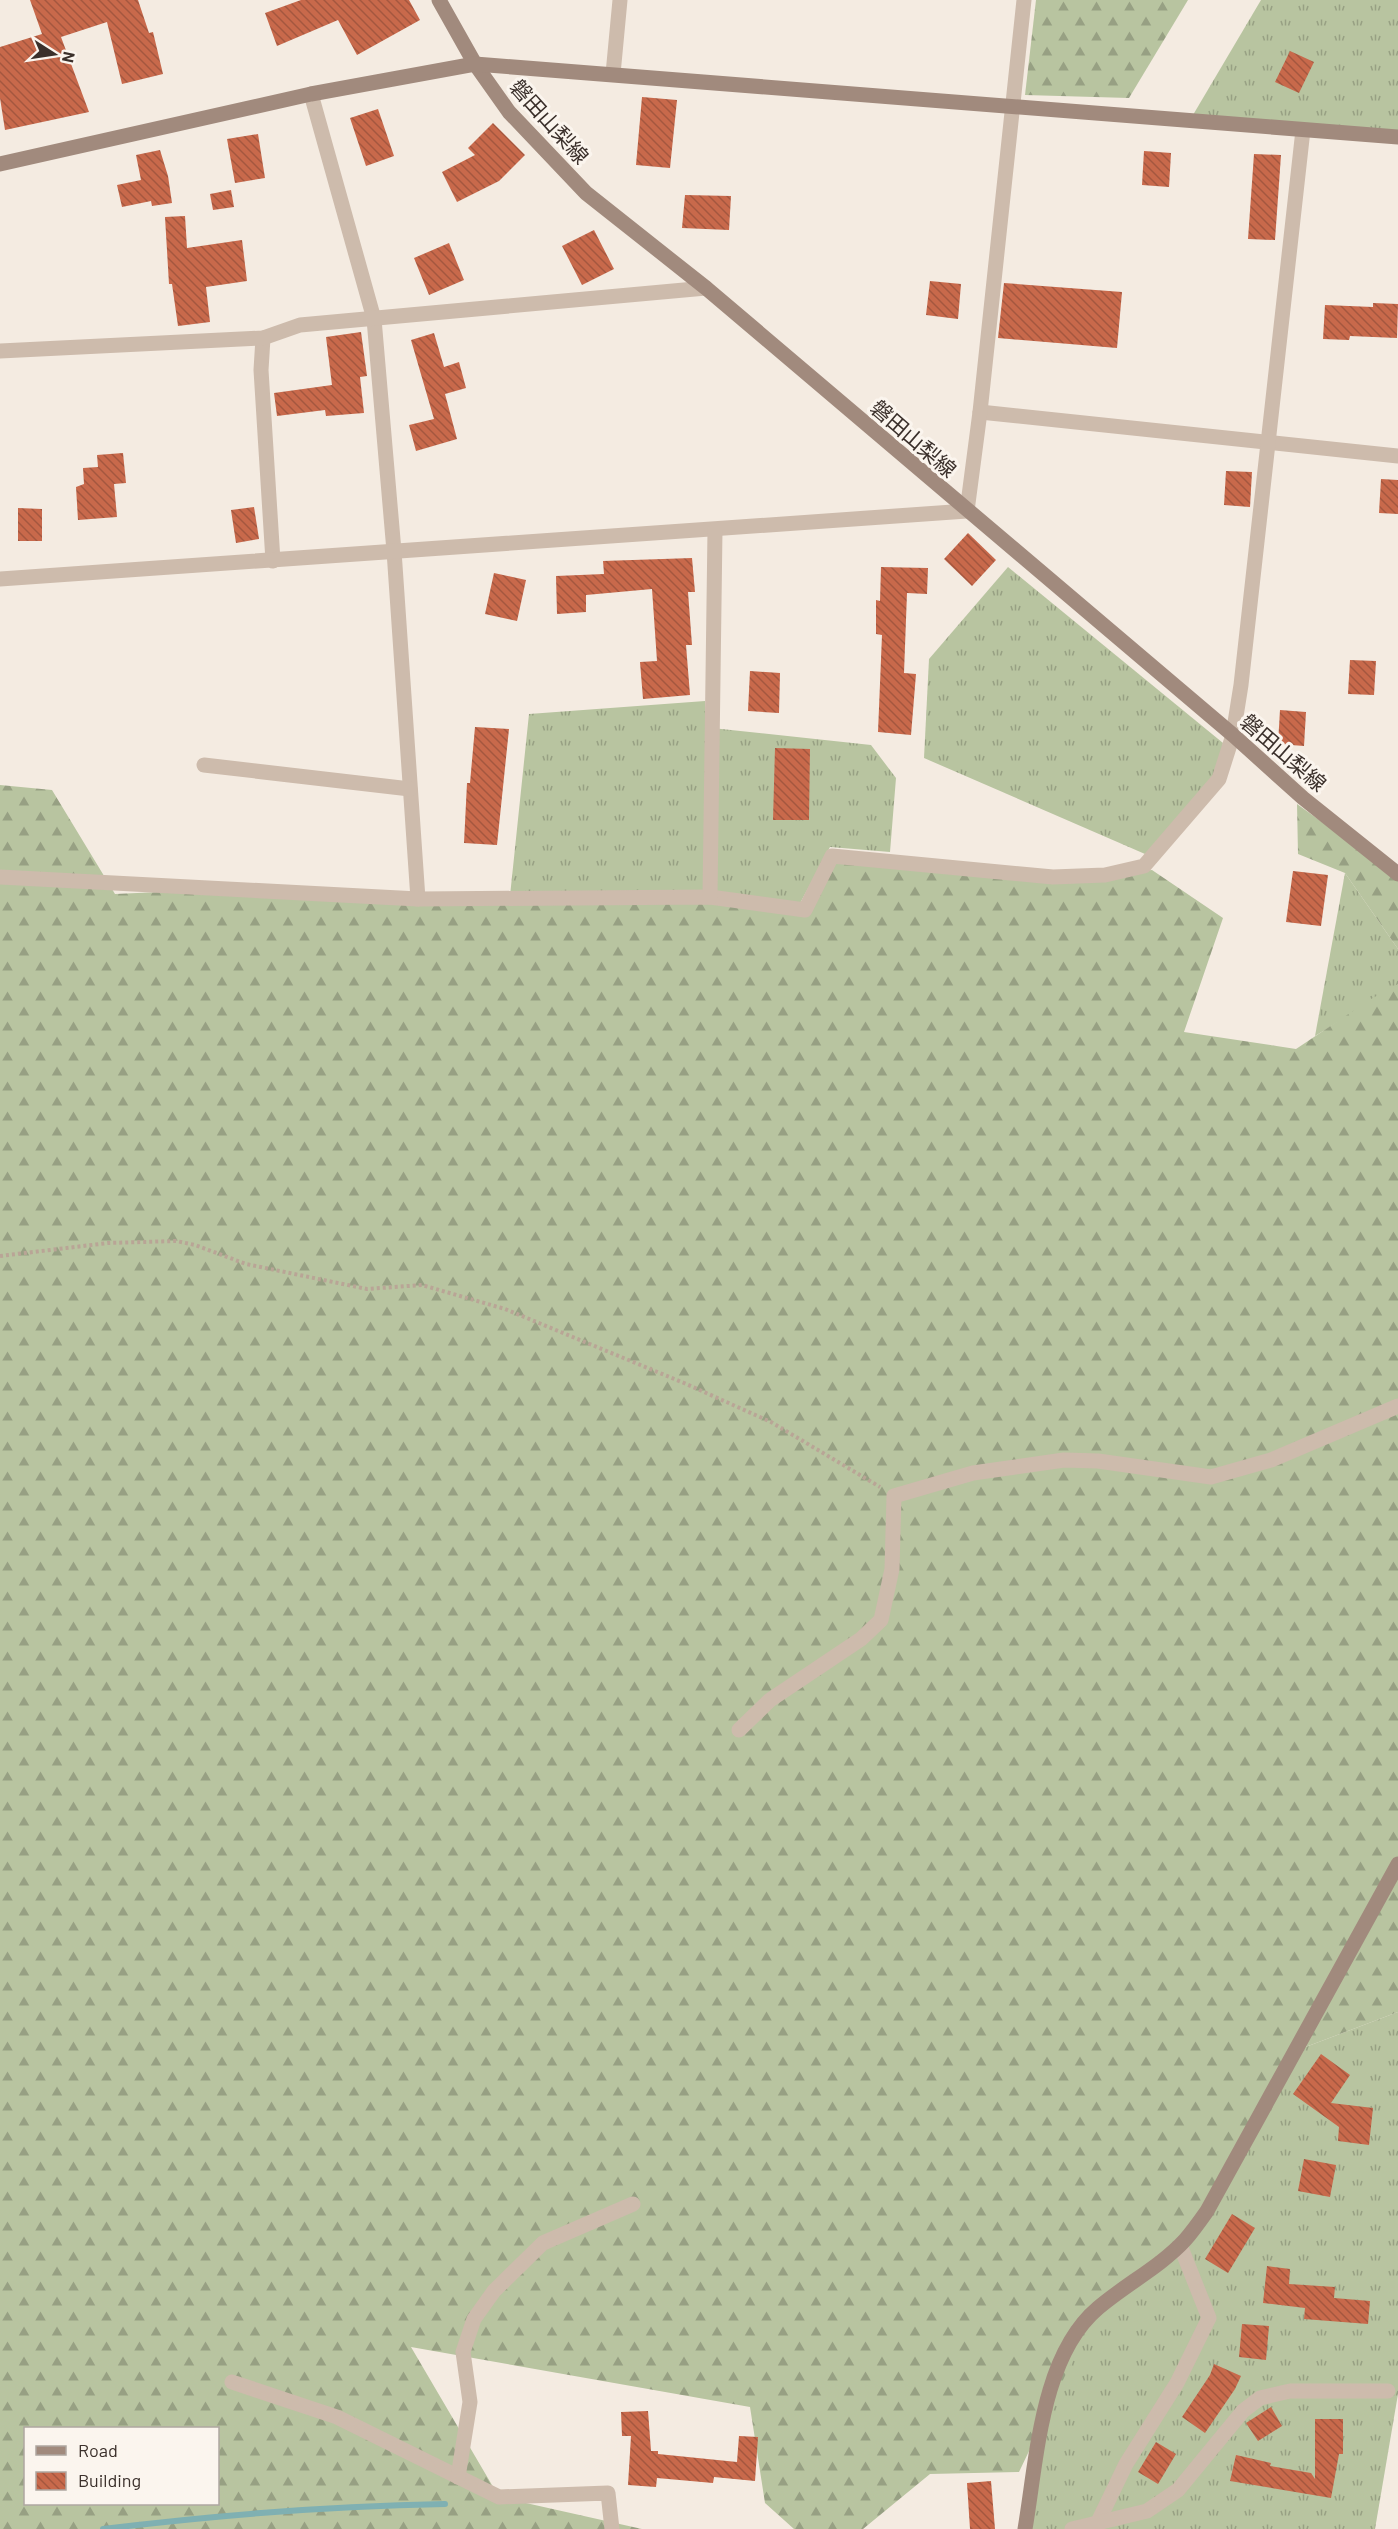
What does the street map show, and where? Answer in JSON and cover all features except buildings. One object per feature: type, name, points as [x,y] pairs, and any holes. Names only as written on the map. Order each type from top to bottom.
[{"type":"street","name":"磐田山梨線","points":[[439,0],[475,64],[509,112],[586,193],[706,288],[1233,735],[1303,798],[1398,874]]},
{"type":"street","points":[[613,74],[620,0]]},
{"type":"street","points":[[0,579],[967,511],[980,412],[1024,0]]},
{"type":"street","points":[[0,164],[310,94],[475,64],[1398,137]]},
{"type":"street","points":[[310,94],[374,319],[394,552],[418,899]]},
{"type":"street","points":[[0,877],[418,899],[710,897],[805,910],[832,856],[1053,877],[1105,875],[1144,866],[1219,779],[1233,735],[1241,684],[1303,130]]},
{"type":"street","points":[[0,351],[263,338],[300,325],[706,288]]},
{"type":"street","points":[[263,338],[261,370],[273,561]]},
{"type":"street","points":[[980,412],[1398,456]]},
{"type":"street","points":[[710,897],[715,530]]},
{"type":"street","points":[[204,765],[410,789]]},
{"type":"street","points":[[739,1730],[770,1700],[861,1639],[881,1620],[892,1569],[894,1496],[973,1473],[1064,1460],[1098,1461],[1211,1477],[1271,1460],[1398,1406]]},
{"type":"street","points":[[1025,2529],[1042,2424],[1056,2370],[1072,2336],[1097,2309],[1180,2245],[1207,2211],[1398,1864]]},
{"type":"street","points":[[458,2476],[470,2403],[463,2352],[474,2319],[494,2291],[543,2243],[633,2204]]},
{"type":"street","points":[[1097,2524],[1126,2464],[1177,2383],[1209,2318],[1180,2245]]},
{"type":"street","points":[[232,2382],[337,2417],[499,2497],[608,2493],[612,2529]]},
{"type":"street","points":[[1072,2529],[1147,2511],[1178,2490],[1244,2411],[1260,2398],[1290,2391],[1388,2391]]},
{"type":"path","points":[[0,1256],[108,1243],[176,1241],[195,1245],[246,1264],[367,1289],[422,1285],[505,1309],[771,1422],[894,1496]]},
{"type":"green space","points":[[1036,0],[1188,0],[1129,98],[1025,95]]},
{"type":"green space","points":[[1261,0],[1398,0],[1398,133],[1190,120]]},
{"type":"green space","points":[[1008,567],[1223,743],[1216,783],[1145,854],[924,758],[929,659]]},
{"type":"green space","points":[[705,701],[709,873],[712,728],[871,745],[896,778],[890,852],[830,847],[797,909],[510,896],[529,714]]},
{"type":"green space","points":[[0,785],[52,790],[115,894],[226,889],[710,897],[804,910],[832,856],[1105,875],[1152,870],[1223,918],[1184,1032],[1296,1049],[1371,999],[1398,984],[1398,2012],[1295,2051],[1207,2211],[1097,2309],[1019,2472],[930,2474],[863,2529],[794,2529],[765,2503],[750,2407],[411,2347],[499,2497],[642,2529],[0,2529]]},
{"type":"green space","points":[[1297,804],[1398,877],[1398,949],[1345,873],[1298,854]]},
{"type":"green space","points":[[1345,873],[1398,949],[1398,985],[1315,1036]]},
{"type":"green space","points":[[1398,2012],[1398,2394],[1375,2529],[1025,2529],[1042,2424],[1072,2336],[1295,2051]]},
{"type":"waterway","points":[[103,2529],[273,2512],[445,2504]]}]
